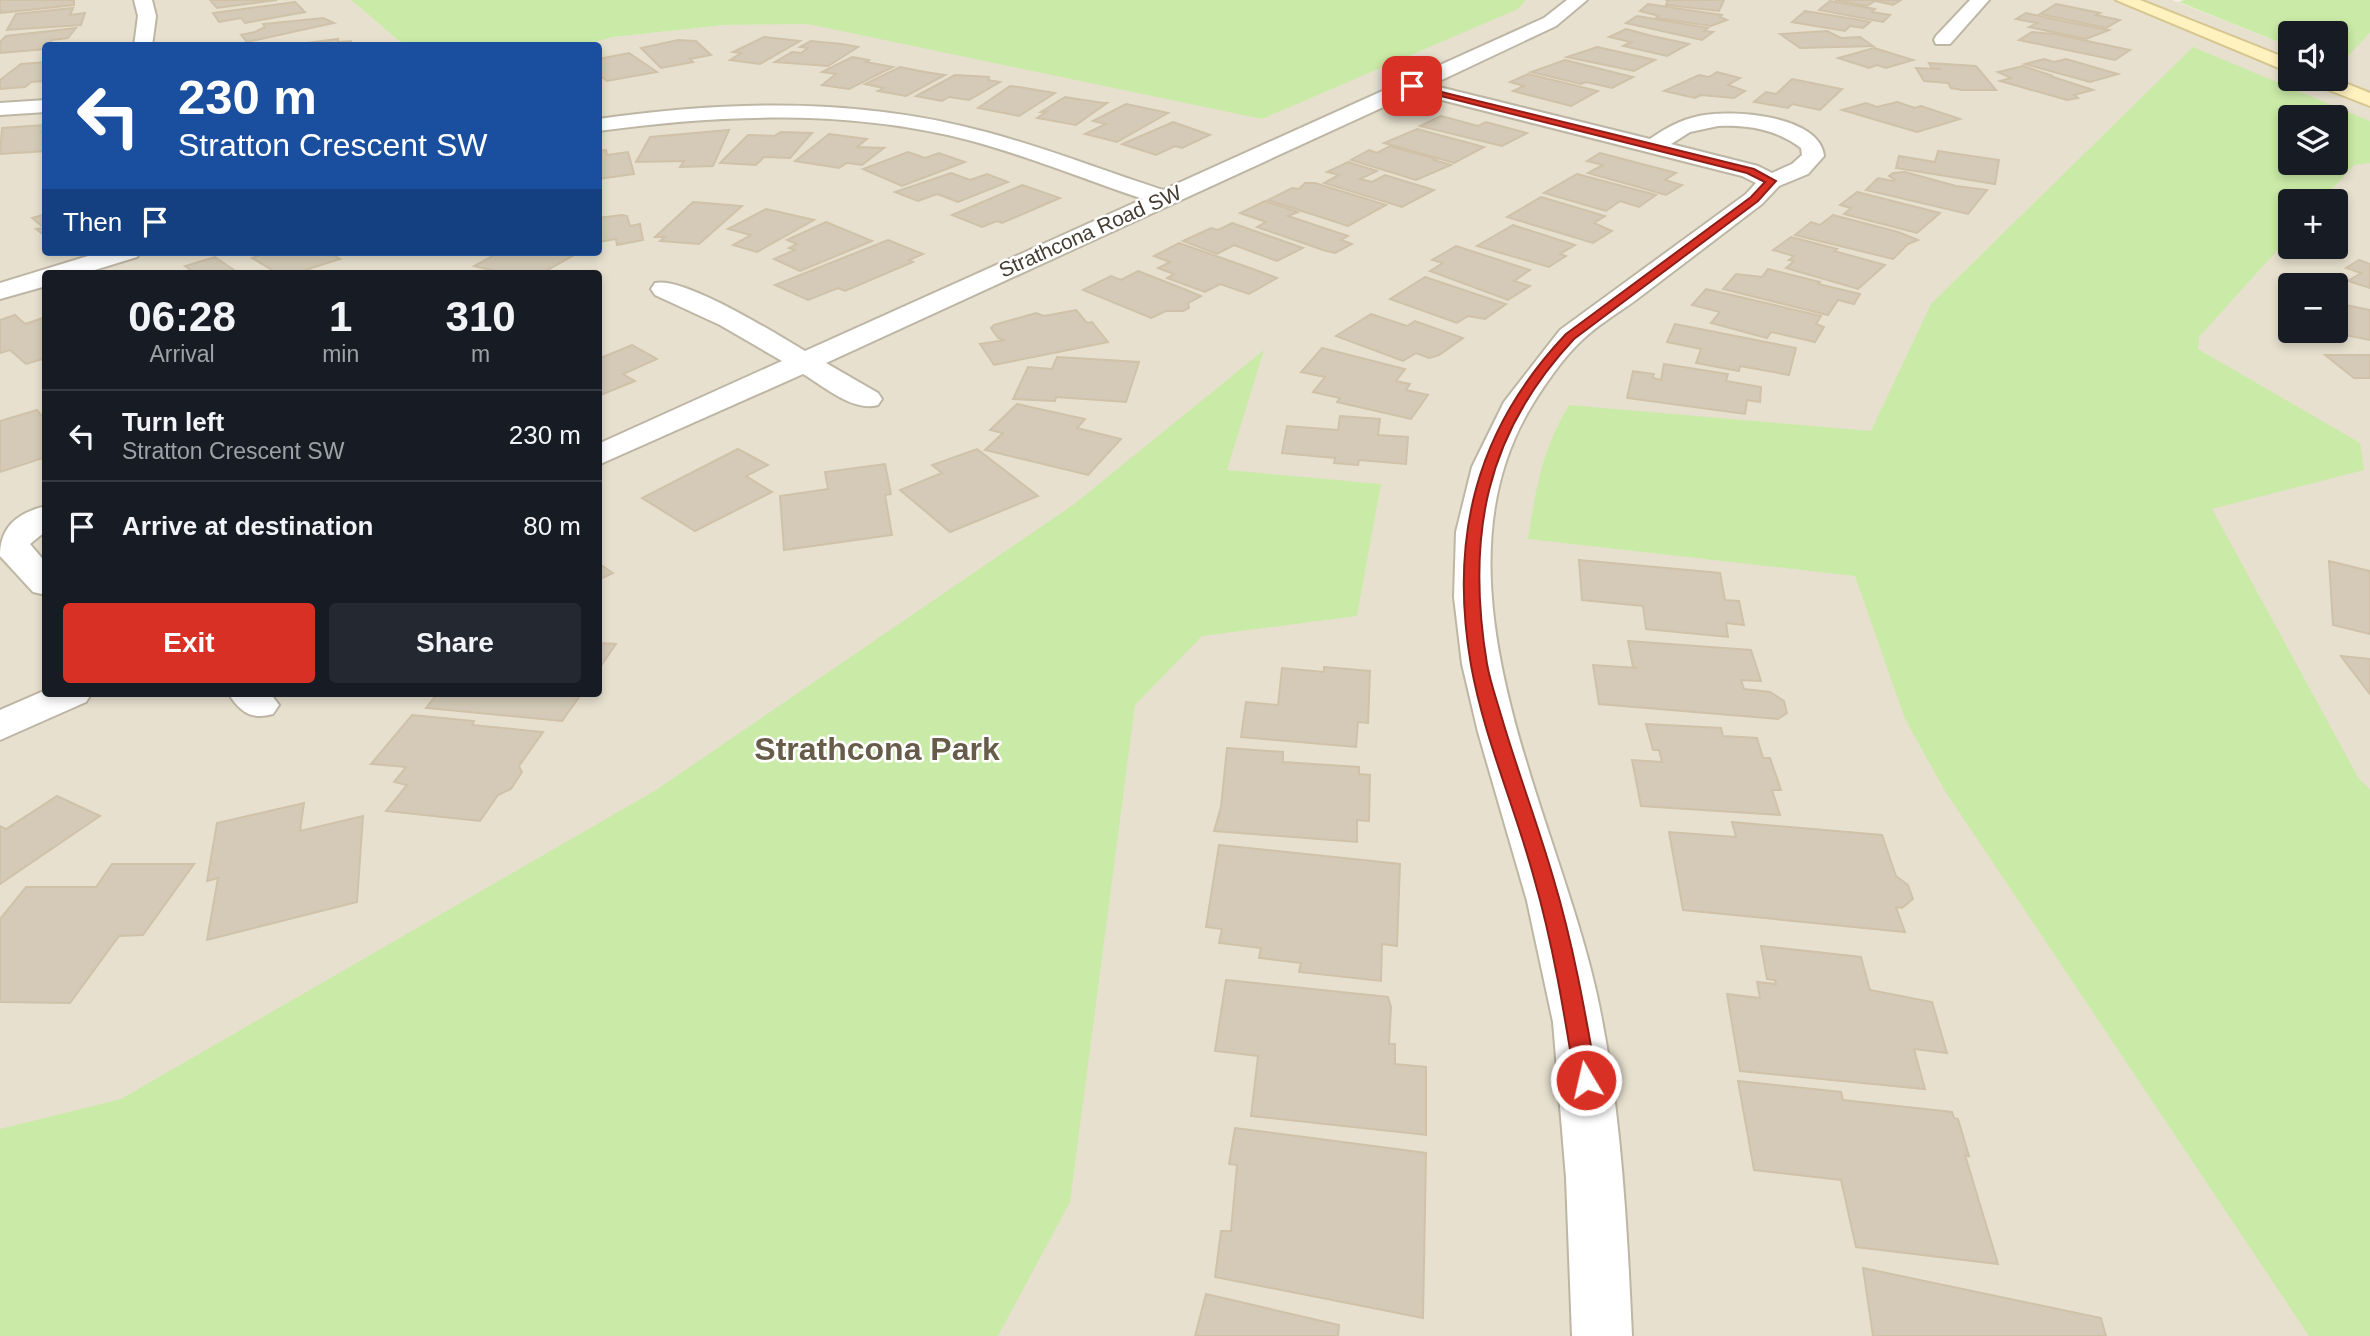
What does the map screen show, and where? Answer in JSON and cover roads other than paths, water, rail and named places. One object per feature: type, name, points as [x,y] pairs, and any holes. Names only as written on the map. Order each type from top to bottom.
[{"type":"street","points":[[143,0],[147,16],[144,42]]},
{"type":"street","name":"Strathcona Road SW","points":[[602,454],[1550,22],[1578,0]]},
{"type":"street","points":[[1943,40],[1980,0]]},
{"type":"street","points":[[2125,0],[2278,62]]},
{"type":"street","points":[[1412,86],[1750,171],[1771,181]]},
{"type":"street","points":[[2348,91],[2370,100]]},
{"type":"street","points":[[602,124],[702,105],[832,112],[910,121],[979,136],[1163,198]]},
{"type":"street","points":[[0,109],[42,106]]},
{"type":"street","points":[[1602,1336],[1595,1190],[1584,1067],[1570,981],[1544,876],[1512,785],[1479,665],[1472,614],[1471,568],[1474,526],[1481,487],[1505,422],[1545,363],[1570,336],[1754,199],[1771,181],[1800,169],[1813,156],[1812,145],[1797,135],[1773,127],[1723,121],[1684,127],[1654,146]]},
{"type":"street","points":[[68,270],[115,256]]},
{"type":"street","points":[[0,290],[42,278]]},
{"type":"street","points":[[664,289],[730,319],[867,399]]},
{"type":"street","points":[[42,519],[20,533],[13,544],[16,554],[42,580]]},
{"type":"street","points":[[0,726],[63,697]]},
{"type":"district","name":"Strathcona Park","points":[[877,749]]}]
